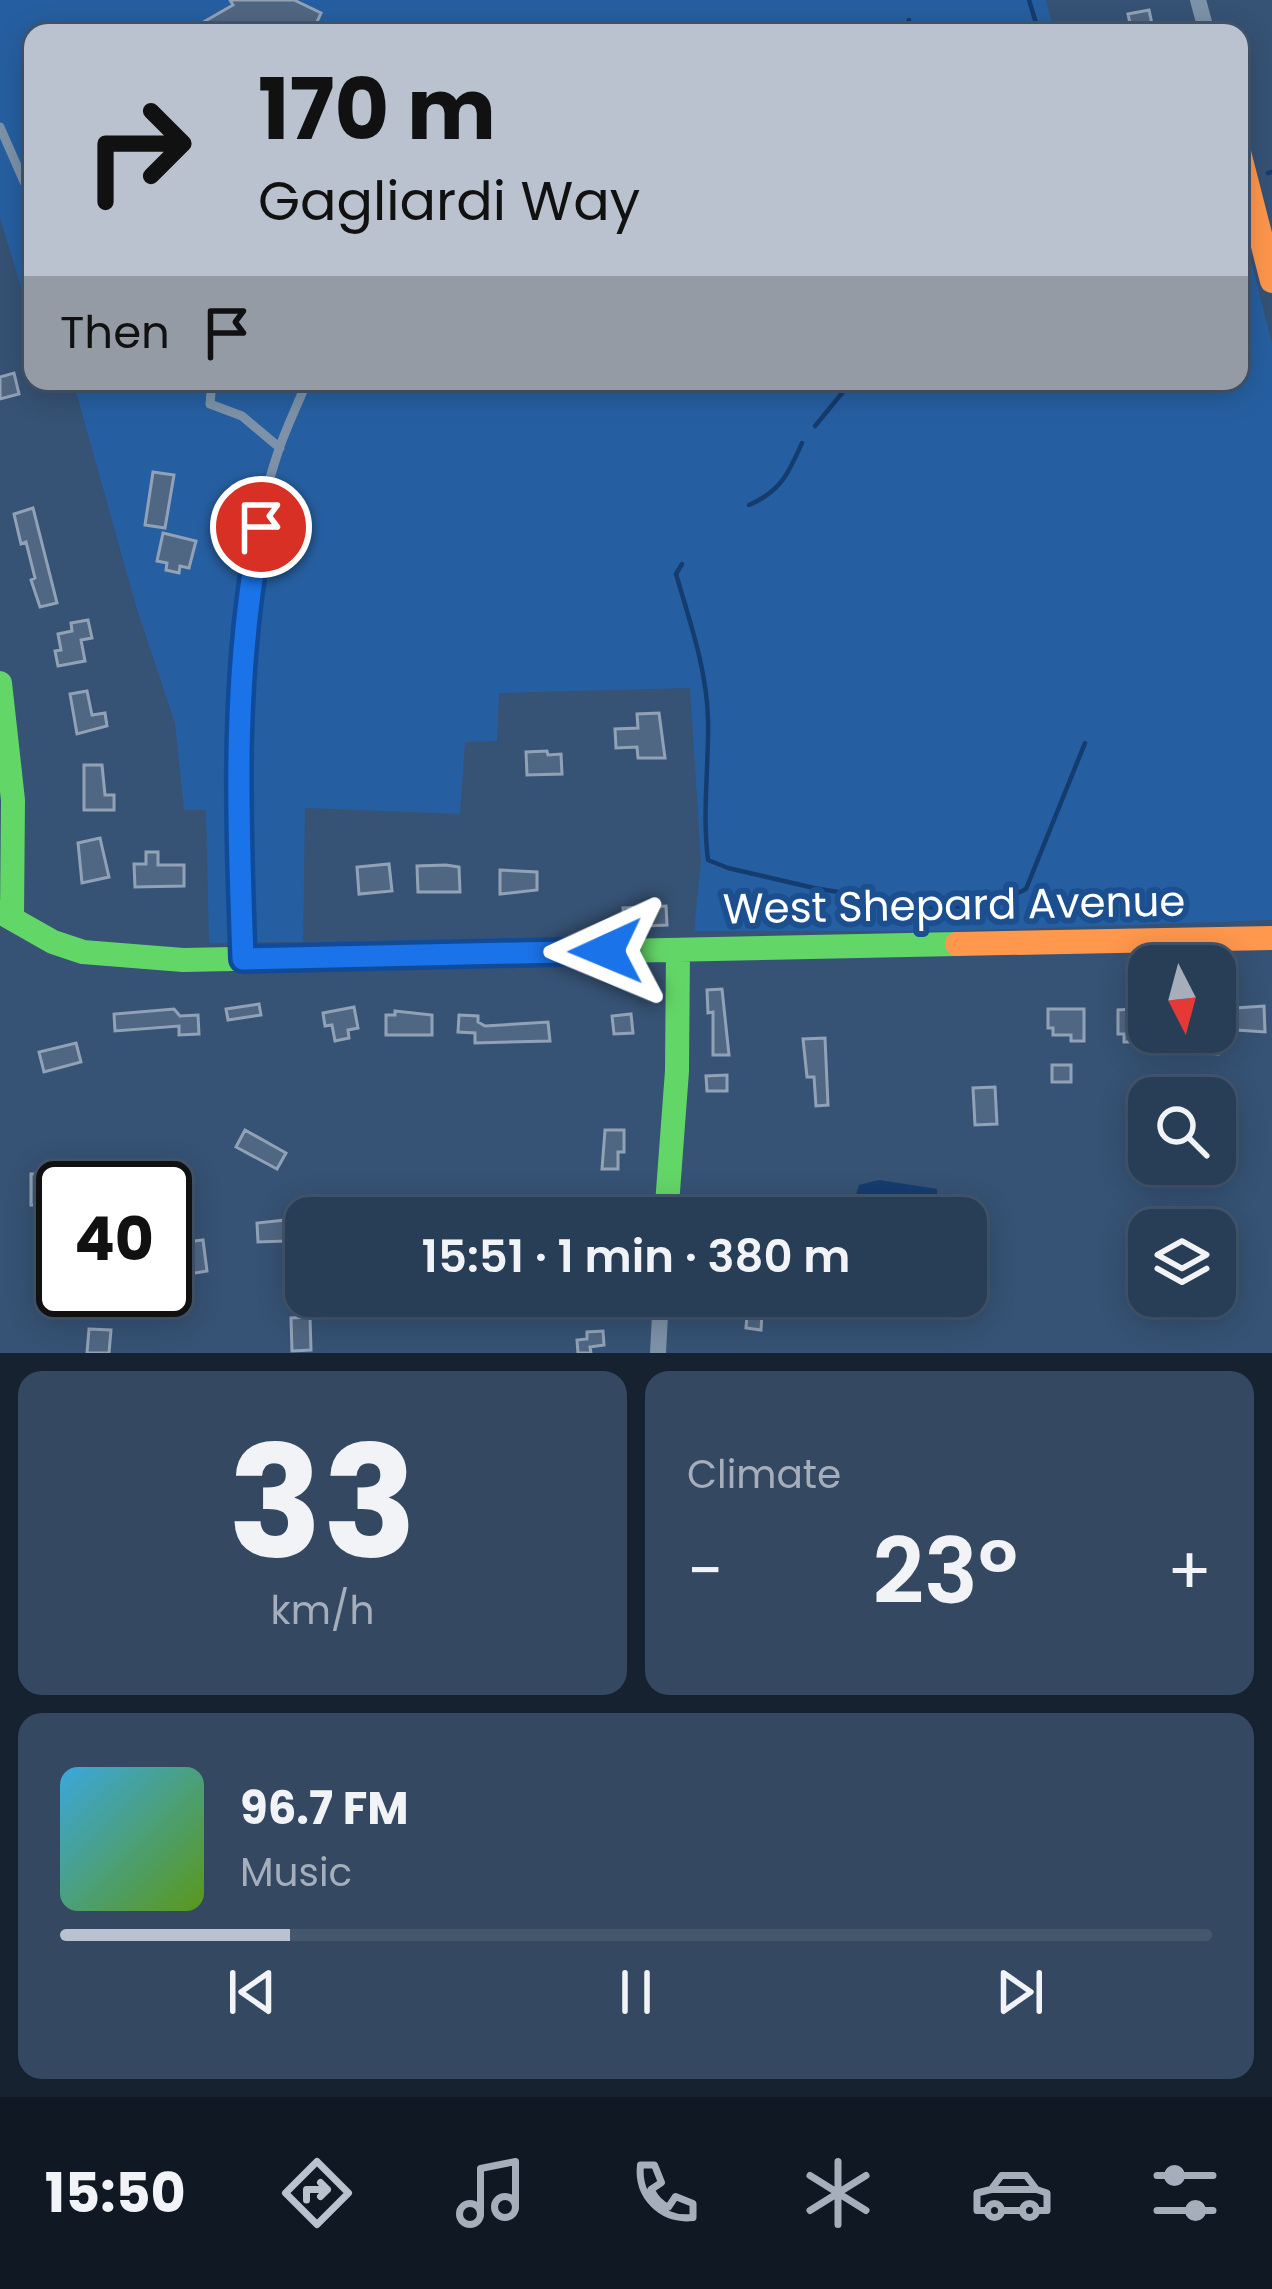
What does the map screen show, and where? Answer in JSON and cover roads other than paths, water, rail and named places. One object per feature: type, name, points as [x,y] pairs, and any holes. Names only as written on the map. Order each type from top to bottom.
[{"type":"street","points":[[1248,187],[1272,281]]},
{"type":"street","points":[[0,683],[13,754],[16,811],[6,914]]},
{"type":"street","name":"West Shepard Avenue","points":[[6,914],[31,931],[83,952],[143,959],[1272,938]]},
{"type":"street","points":[[668,1197],[677,1072],[678,950]]},
{"type":"street","points":[[658,1353],[660,1317]]},
{"type":"lane","points":[[0,127],[24,182]]},
{"type":"lane","points":[[211,390],[210,404],[242,416],[280,448]]},
{"type":"lane","points":[[243,959],[240,663],[253,567],[280,448],[303,390]]},
{"type":"waterway","points":[[1029,0],[1036,24]]},
{"type":"waterway","points":[[907,24],[909,20]]},
{"type":"waterway","points":[[1268,173],[1272,172]]},
{"type":"waterway","points":[[815,426],[845,390]]},
{"type":"waterway","points":[[749,505],[782,480],[802,443]]},
{"type":"waterway","points":[[682,564],[676,574],[707,701],[708,860],[814,888],[935,908],[994,905],[1026,889],[1085,743]]}]
